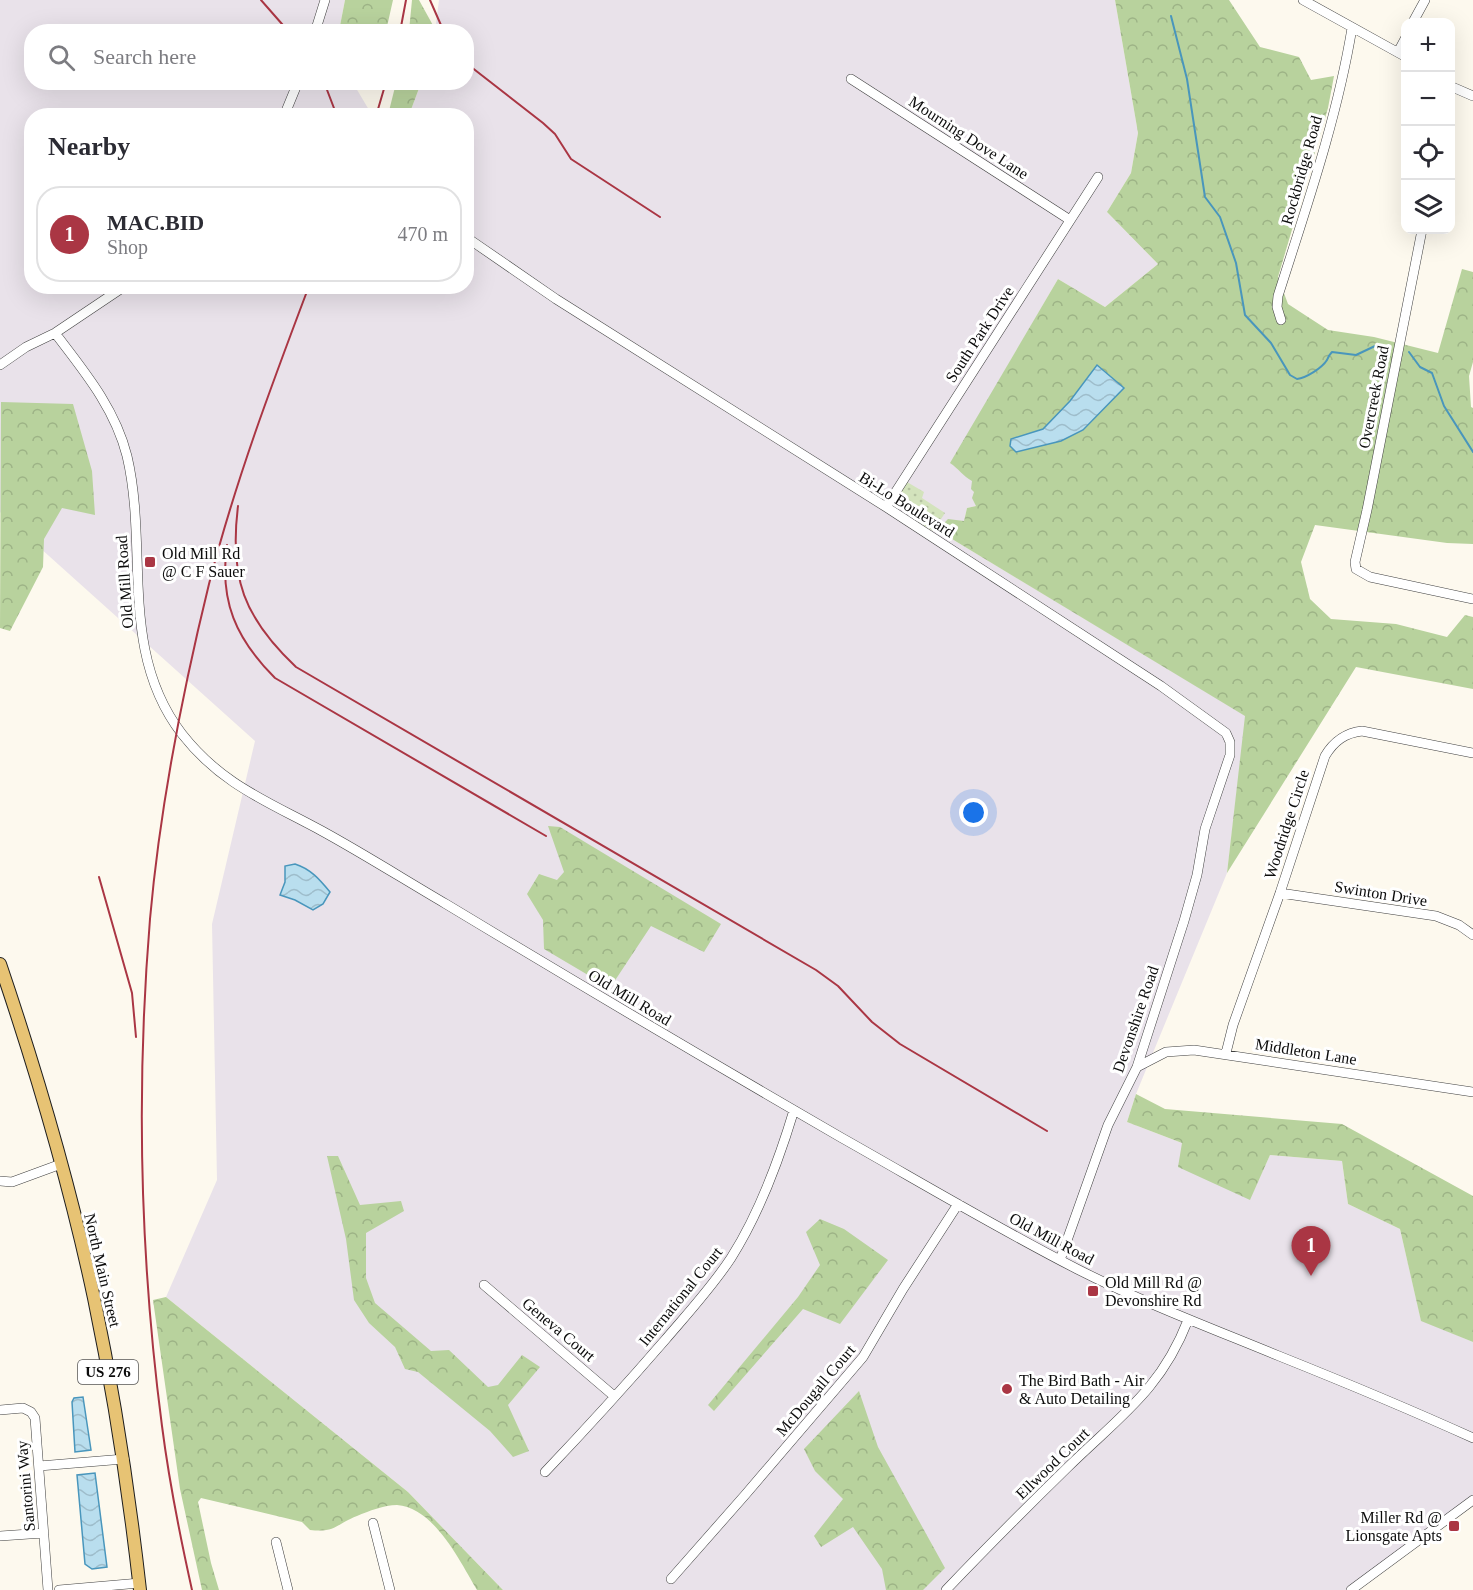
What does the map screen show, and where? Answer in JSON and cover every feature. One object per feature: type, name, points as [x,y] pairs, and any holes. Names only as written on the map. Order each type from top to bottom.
[{"type":"main road","name":"North Main Street","points":[[0,964],[25,1036],[61,1164],[94,1297],[124,1459],[140,1587]]},
{"type":"street","points":[[318,24],[325,0]]},
{"type":"street","points":[[1303,0],[1401,53]]},
{"type":"street","points":[[1415,18],[1425,0]]},
{"type":"street","name":"Rockbridge Road","points":[[1281,320],[1277,307],[1278,296],[1316,176],[1352,28]]},
{"type":"street","name":"Mourning Dove Lane","points":[[851,79],[1070,220]]},
{"type":"street","points":[[1455,89],[1473,96]]},
{"type":"street","points":[[287,108],[295,90]]},
{"type":"street","name":"South Park Drive","points":[[886,507],[1098,177]]},
{"type":"street","name":"Overcreek Road","points":[[1421,234],[1367,510],[1355,555],[1356,569],[1370,577],[1473,599]]},
{"type":"street","name":"Bi-Lo Boulevard","points":[[474,243],[556,299],[886,507],[1161,686],[1223,730],[1230,742],[1230,755],[1200,851]]},
{"type":"street","points":[[0,365],[55,333],[113,294]]},
{"type":"street","name":"Old Mill Road","points":[[55,333],[96,387],[117,426],[128,461],[138,576],[137,604],[154,683],[178,728],[200,755],[239,788],[354,849],[794,1110],[1060,1260],[1188,1320],[1383,1398],[1473,1438]]},
{"type":"street","name":"Woodridge Circle","points":[[1226,1053],[1233,1025],[1325,756],[1337,741],[1354,732],[1371,731],[1473,753]]},
{"type":"street","name":"Devonshire Road","points":[[1060,1260],[1108,1125],[1137,1067],[1188,910],[1197,875],[1200,851]]},
{"type":"street","name":"Swinton Drive","points":[[1280,892],[1436,916],[1459,925],[1473,935]]},
{"type":"street","name":"Middleton Lane","points":[[1137,1067],[1166,1052],[1176,1050],[1226,1053],[1473,1092]]},
{"type":"street","name":"International Court","points":[[545,1472],[602,1412],[684,1318],[732,1256],[765,1189],[794,1110]]},
{"type":"street","points":[[0,1181],[12,1182],[61,1164]]},
{"type":"street","name":"McDougall Court","points":[[671,1579],[863,1357],[903,1289],[958,1204]]},
{"type":"street","name":"Geneva Court","points":[[484,1285],[614,1396]]},
{"type":"street","name":"Ellwood Court","points":[[946,1590],[1007,1527],[1136,1404],[1166,1365],[1188,1320]]},
{"type":"street","name":"Santorini Way","points":[[0,1410],[24,1408],[31,1412],[34,1418],[48,1590]]},
{"type":"street","points":[[39,1466],[124,1459]]},
{"type":"street","points":[[1351,1590],[1473,1500]]},
{"type":"street","points":[[373,1523],[390,1590]]},
{"type":"street","points":[[0,1536],[44,1533]]},
{"type":"street","points":[[276,1542],[288,1590]]},
{"type":"street","points":[[59,1590],[140,1587]]},
{"type":"shaded area","points":[[0,0],[345,0],[340,24],[24,24],[24,90],[357,90],[368,108],[24,108],[24,294],[474,294],[474,108],[412,108],[418,90],[474,90],[474,24],[436,24],[439,0],[1115,0],[1138,133],[1131,173],[1107,212],[1158,264],[1105,307],[1058,279],[951,463],[972,480],[976,506],[967,508],[964,521],[944,533],[1246,716],[1227,873],[1136,1094],[1127,1122],[1182,1143],[1250,1199],[1270,1155],[1342,1161],[1348,1204],[1400,1229],[1421,1320],[1473,1342],[1473,1504],[1358,1590],[503,1590],[408,1492],[166,1297],[217,1180],[212,924],[255,741],[0,512]]},
{"type":"green space","points":[[345,0],[393,0],[388,24],[340,24]]},
{"type":"green space","points":[[412,0],[419,0],[432,24],[410,24]]},
{"type":"green space","points":[[1115,0],[1229,0],[1260,47],[1299,57],[1311,80],[1334,76],[1328,108],[1278,277],[1288,304],[1328,330],[1374,337],[1438,353],[1462,269],[1473,272],[1473,362],[1469,376],[1471,407],[1473,408],[1473,544],[1447,543],[1315,525],[1301,562],[1310,599],[1331,619],[1396,624],[1447,637],[1465,615],[1473,617],[1473,689],[1356,667],[1227,873],[1245,716],[944,533],[945,522],[948,519],[964,521],[967,508],[976,506],[972,498],[974,492],[971,489],[972,481],[950,463],[1058,279],[1105,307],[1158,264],[1107,212],[1131,173],[1138,133]]},
{"type":"green space","points":[[394,90],[418,90],[412,108],[390,108]]},
{"type":"green space","points":[[1,402],[73,404],[92,471],[95,515],[62,508],[44,539],[43,567],[10,631],[0,628]]},
{"type":"green space","points":[[907,482],[924,492],[922,498],[945,513],[933,531],[912,517],[902,505],[901,490]]},
{"type":"green space","points":[[548,826],[560,827],[721,924],[704,952],[651,926],[610,988],[544,949],[543,920],[527,894],[539,874],[557,880],[564,872]]},
{"type":"green space","points":[[1136,1094],[1165,1109],[1342,1124],[1473,1196],[1473,1342],[1421,1321],[1400,1229],[1348,1204],[1342,1161],[1270,1155],[1250,1200],[1178,1167],[1182,1143],[1127,1122]]},
{"type":"green space","points":[[327,1156],[338,1156],[360,1205],[401,1201],[404,1211],[366,1233],[366,1278],[375,1303],[431,1351],[449,1350],[488,1387],[498,1385],[522,1355],[540,1367],[508,1405],[529,1451],[513,1457],[490,1431],[418,1372],[405,1369],[395,1347],[369,1323],[354,1300],[346,1239]]},
{"type":"green space","points":[[820,1219],[844,1229],[888,1260],[840,1324],[803,1309],[714,1411],[708,1405],[798,1297],[820,1265],[806,1232]]},
{"type":"green space","points":[[166,1297],[408,1492],[503,1590],[477,1590],[445,1538],[423,1515],[410,1508],[397,1505],[382,1507],[331,1529],[319,1531],[310,1530],[302,1522],[201,1498],[198,1502],[219,1590],[202,1590],[180,1489],[153,1300]]},
{"type":"green space","points":[[859,1391],[878,1447],[945,1568],[923,1590],[886,1590],[882,1569],[853,1527],[821,1547],[814,1536],[843,1499],[815,1471],[804,1449]]},
{"type":"water","points":[[1097,365],[1124,388],[1083,430],[1061,441],[1016,452],[1010,446],[1011,439],[1043,429],[1070,401]]},
{"type":"water","points":[[295,864],[319,879],[330,892],[323,904],[313,910],[280,895],[285,882],[285,866]]},
{"type":"water","points":[[83,1397],[91,1450],[75,1452],[72,1402],[74,1398]]},
{"type":"water","points":[[95,1473],[107,1567],[92,1569],[85,1564],[77,1475]]},
{"type":"waterway","points":[[1171,16],[1187,79],[1205,197],[1220,217],[1236,263],[1245,315],[1271,343],[1290,375],[1297,379],[1318,369],[1332,352],[1356,355],[1375,346],[1389,347]]},
{"type":"waterway","points":[[1409,352],[1420,367],[1432,373],[1444,406],[1473,452]]},
{"type":"railway","points":[[261,0],[282,24]]},
{"type":"railway","points":[[402,24],[406,0]]},
{"type":"railway","points":[[430,0],[440,24]]},
{"type":"railway","points":[[474,69],[555,134],[571,159],[660,217]]},
{"type":"railway","points":[[327,90],[334,108]]},
{"type":"railway","points":[[378,108],[384,90]]},
{"type":"railway","points":[[192,1590],[168,1467],[149,1300],[142,1173],[142,1109],[150,919],[173,750],[209,584],[242,471],[306,294]]},
{"type":"railway","points":[[238,506],[236,555],[244,595],[252,614],[264,631],[296,667],[816,970],[838,986],[872,1022],[900,1044],[1047,1131]]},
{"type":"railway","points":[[227,545],[226,584],[233,618],[250,649],[275,678],[546,836]]},
{"type":"railway","points":[[99,877],[132,993],[136,1037]]},
{"type":"place","name":"Old Mill Rd @ C F Sauer","points":[[150,562]]},
{"type":"place","name":"MAC.BID","points":[[1311,1276]]},
{"type":"place","name":"Old Mill Rd @ Devonshire Rd","points":[[1093,1291]]},
{"type":"place","name":"The Bird Bath - Air & Auto Detailing","points":[[1007,1389]]},
{"type":"place","name":"Miller Rd @ Lionsgate Apts","points":[[1454,1526]]}]
